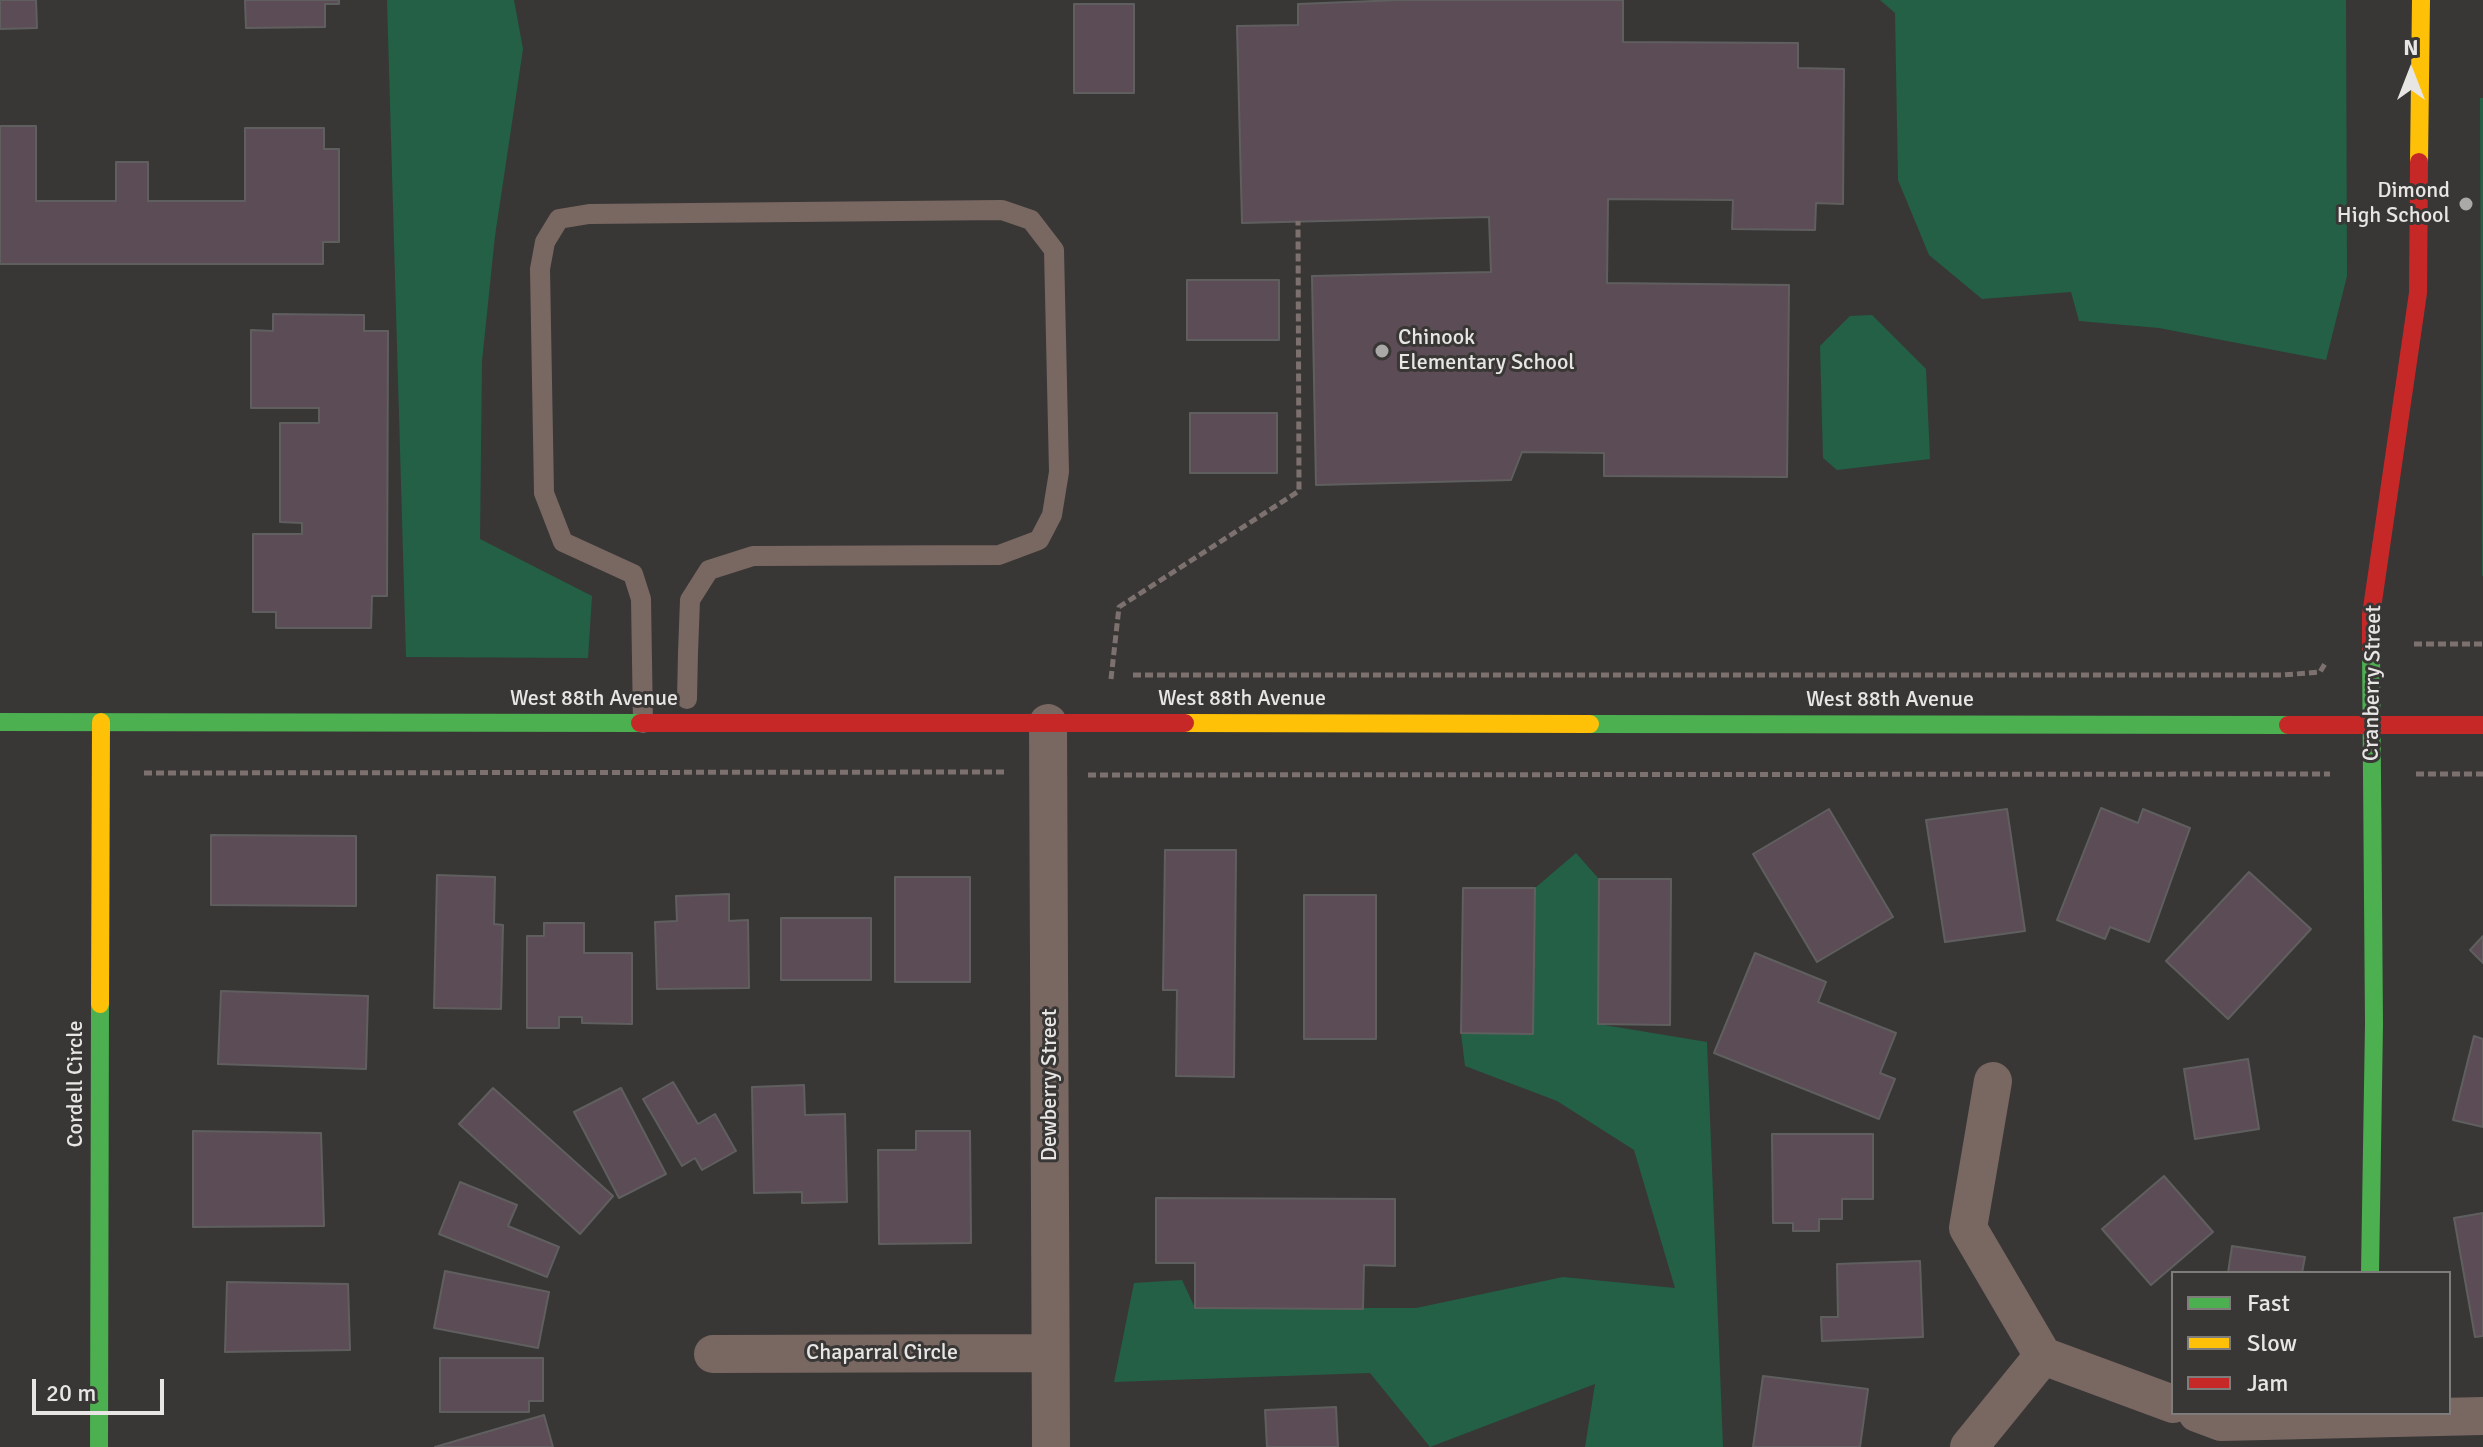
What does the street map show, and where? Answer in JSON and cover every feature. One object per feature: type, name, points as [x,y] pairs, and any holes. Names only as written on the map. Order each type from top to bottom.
[{"type":"street","name":"Cranberry Street","points":[[2370,1271],[2371,615],[2418,293],[2421,0]]},
{"type":"street","name":"West 88th Avenue","points":[[0,722],[2483,725]]},
{"type":"street","name":"Cordell Circle","points":[[99,1447],[101,722]]},
{"type":"street","name":"Dewberry Street","points":[[1048,723],[1051,1447]]},
{"type":"street","points":[[1993,1081],[1968,1228],[2043,1356],[2171,1403]]},
{"type":"street","name":"Chaparral Circle","points":[[713,1354],[1050,1353]]},
{"type":"street","points":[[1969,1447],[2043,1356]]},
{"type":"street","points":[[2202,1415],[2221,1422],[2483,1416]]},
{"type":"lane","points":[[643,723],[641,599],[633,574],[563,542],[544,493],[540,269],[545,242],[559,219],[589,214],[1002,210],[1031,220],[1054,250],[1059,472],[1052,515],[1039,540],[999,555],[753,556],[709,570],[690,600],[687,723]]},
{"type":"path","points":[[1112,776],[1111,665],[1119,607],[1299,491],[1298,221]]},
{"type":"path","points":[[2412,644],[2483,644]]},
{"type":"path","points":[[101,772],[1112,776],[2483,774]]},
{"type":"green space","points":[[387,0],[514,0],[523,49],[495,236],[482,361],[480,539],[592,596],[588,658],[406,657]]},
{"type":"green space","points":[[1880,0],[2346,0],[2347,276],[2326,360],[2159,328],[2079,321],[2071,292],[1982,299],[1929,255],[1898,180],[1895,13]]},
{"type":"green space","points":[[2480,98],[2483,98],[2483,576],[2482,576]]},
{"type":"green space","points":[[1872,315],[1926,369],[1930,459],[1837,470],[1823,458],[1820,346],[1850,316]]},
{"type":"green space","points":[[1576,853],[1599,879],[1598,1024],[1707,1042],[1723,1447],[1585,1447],[1595,1384],[1430,1447],[1370,1373],[1114,1382],[1134,1283],[1182,1280],[1195,1308],[1416,1308],[1563,1277],[1675,1288],[1634,1150],[1557,1101],[1465,1066],[1461,1033],[1533,1033],[1535,888]]},
{"type":"building","points":[[0,0],[36,0],[37,28],[0,29]]},
{"type":"building","points":[[245,0],[339,0],[339,4],[325,4],[325,27],[246,28]]},
{"type":"building","points":[[1399,0],[1623,0],[1623,42],[1798,43],[1798,68],[1844,69],[1843,204],[1816,203],[1815,230],[1732,229],[1733,200],[1608,199],[1607,283],[1789,285],[1787,477],[1604,476],[1604,453],[1522,452],[1511,480],[1316,485],[1312,276],[1491,272],[1489,217],[1242,223],[1237,26],[1298,25],[1298,4]]},
{"type":"building","points":[[1074,4],[1134,4],[1134,93],[1074,93]]},
{"type":"building","points":[[0,126],[36,126],[36,201],[116,201],[116,162],[148,162],[148,201],[245,201],[245,128],[324,128],[324,149],[339,149],[339,242],[323,242],[323,264],[0,264]]},
{"type":"building","points":[[1187,280],[1279,280],[1279,340],[1187,340]]},
{"type":"building","points":[[273,314],[364,315],[364,331],[388,331],[387,596],[372,596],[371,628],[276,628],[276,612],[253,612],[253,534],[302,534],[302,523],[280,522],[280,423],[319,423],[319,408],[251,408],[251,330],[273,331]]},
{"type":"building","points":[[1190,413],[1277,413],[1277,473],[1190,473]]},
{"type":"building","points":[[2101,808],[2138,823],[2143,809],[2190,828],[2149,942],[2110,927],[2105,939],[2057,920]]},
{"type":"building","points":[[1829,809],[1893,917],[1817,962],[1753,854]]},
{"type":"building","points":[[2007,809],[2025,931],[1945,942],[1926,820]]},
{"type":"building","points":[[211,835],[356,836],[356,906],[211,905]]},
{"type":"building","points":[[1165,850],[1236,850],[1234,1077],[1176,1076],[1177,990],[1163,990]]},
{"type":"building","points":[[2249,872],[2311,929],[2228,1019],[2166,961]]},
{"type":"building","points":[[437,875],[495,877],[494,924],[503,925],[501,1009],[434,1008]]},
{"type":"building","points":[[895,877],[970,877],[970,982],[895,982]]},
{"type":"building","points":[[1599,879],[1671,879],[1670,1025],[1598,1024]]},
{"type":"building","points":[[1463,888],[1535,888],[1533,1034],[1461,1033]]},
{"type":"building","points":[[729,894],[729,921],[748,920],[749,988],[657,989],[655,922],[677,921],[676,896]]},
{"type":"building","points":[[1304,895],[1376,895],[1376,1039],[1304,1039]]},
{"type":"building","points":[[781,918],[871,918],[871,980],[781,980]]},
{"type":"building","points":[[544,923],[584,923],[584,953],[632,953],[632,1024],[582,1023],[582,1017],[559,1017],[559,1028],[527,1028],[527,936],[544,936]]},
{"type":"building","points":[[2483,936],[2483,963],[2470,950]]},
{"type":"building","points":[[1755,953],[1826,982],[1818,1002],[1896,1033],[1880,1073],[1895,1079],[1879,1119],[1714,1053]]},
{"type":"building","points":[[221,991],[368,996],[366,1069],[218,1064]]},
{"type":"building","points":[[2474,1036],[2483,1039],[2483,1127],[2453,1120]]},
{"type":"building","points":[[2248,1059],[2259,1129],[2195,1139],[2184,1069]]},
{"type":"building","points":[[673,1082],[698,1124],[715,1114],[736,1151],[702,1170],[695,1158],[682,1166],[643,1099]]},
{"type":"building","points":[[804,1085],[805,1115],[845,1114],[847,1202],[802,1203],[802,1192],[754,1193],[752,1087]]},
{"type":"building","points":[[493,1088],[613,1196],[580,1234],[459,1124]]},
{"type":"building","points":[[621,1088],[666,1174],[619,1198],[574,1112]]},
{"type":"building","points":[[193,1131],[321,1133],[324,1226],[193,1227]]},
{"type":"building","points":[[916,1131],[970,1131],[971,1243],[879,1244],[878,1150],[916,1150]]},
{"type":"building","points":[[1772,1134],[1873,1134],[1873,1199],[1842,1199],[1842,1219],[1819,1219],[1819,1231],[1793,1231],[1793,1223],[1773,1223]]},
{"type":"building","points":[[2164,1176],[2213,1232],[2151,1285],[2102,1229]]},
{"type":"building","points":[[460,1182],[517,1205],[508,1226],[559,1247],[547,1277],[439,1234]]},
{"type":"building","points":[[1156,1198],[1395,1199],[1395,1266],[1364,1265],[1363,1309],[1195,1308],[1195,1263],[1156,1263]]},
{"type":"building","points":[[2483,1213],[2483,1336],[2475,1337],[2454,1218]]},
{"type":"building","points":[[2232,1246],[2305,1257],[2302,1271],[2228,1271]]},
{"type":"building","points":[[1920,1261],[1923,1337],[1822,1341],[1821,1317],[1838,1317],[1837,1264]]},
{"type":"building","points":[[445,1271],[549,1292],[538,1348],[434,1328]]},
{"type":"building","points":[[227,1282],[348,1284],[350,1350],[225,1352]]},
{"type":"building","points":[[440,1358],[543,1358],[543,1401],[529,1401],[529,1412],[440,1412]]},
{"type":"building","points":[[1763,1376],[1868,1389],[1860,1447],[1753,1447]]},
{"type":"building","points":[[1336,1407],[1338,1447],[1267,1447],[1265,1410]]},
{"type":"building","points":[[544,1415],[553,1447],[435,1447]]},
{"type":"traffic: fast","points":[[2370,1271],[2374,1024],[2371,651]]},
{"type":"traffic: fast","points":[[0,722],[640,723]]},
{"type":"traffic: fast","points":[[1590,724],[2288,725]]},
{"type":"traffic: fast","points":[[99,1447],[100,1004]]},
{"type":"traffic: slow","points":[[2419,162],[2421,0]]},
{"type":"traffic: slow","points":[[100,1004],[101,722]]},
{"type":"traffic: slow","points":[[1185,723],[1590,724]]},
{"type":"traffic: jam","points":[[2371,651],[2371,615],[2418,293],[2419,162]]},
{"type":"traffic: jam","points":[[640,723],[1185,723]]},
{"type":"traffic: jam","points":[[2288,725],[2483,725]]},
{"type":"place","name":"Dimond High School","points":[[2466,204]]},
{"type":"place","name":"Chinook Elementary School","points":[[1382,351]]}]
